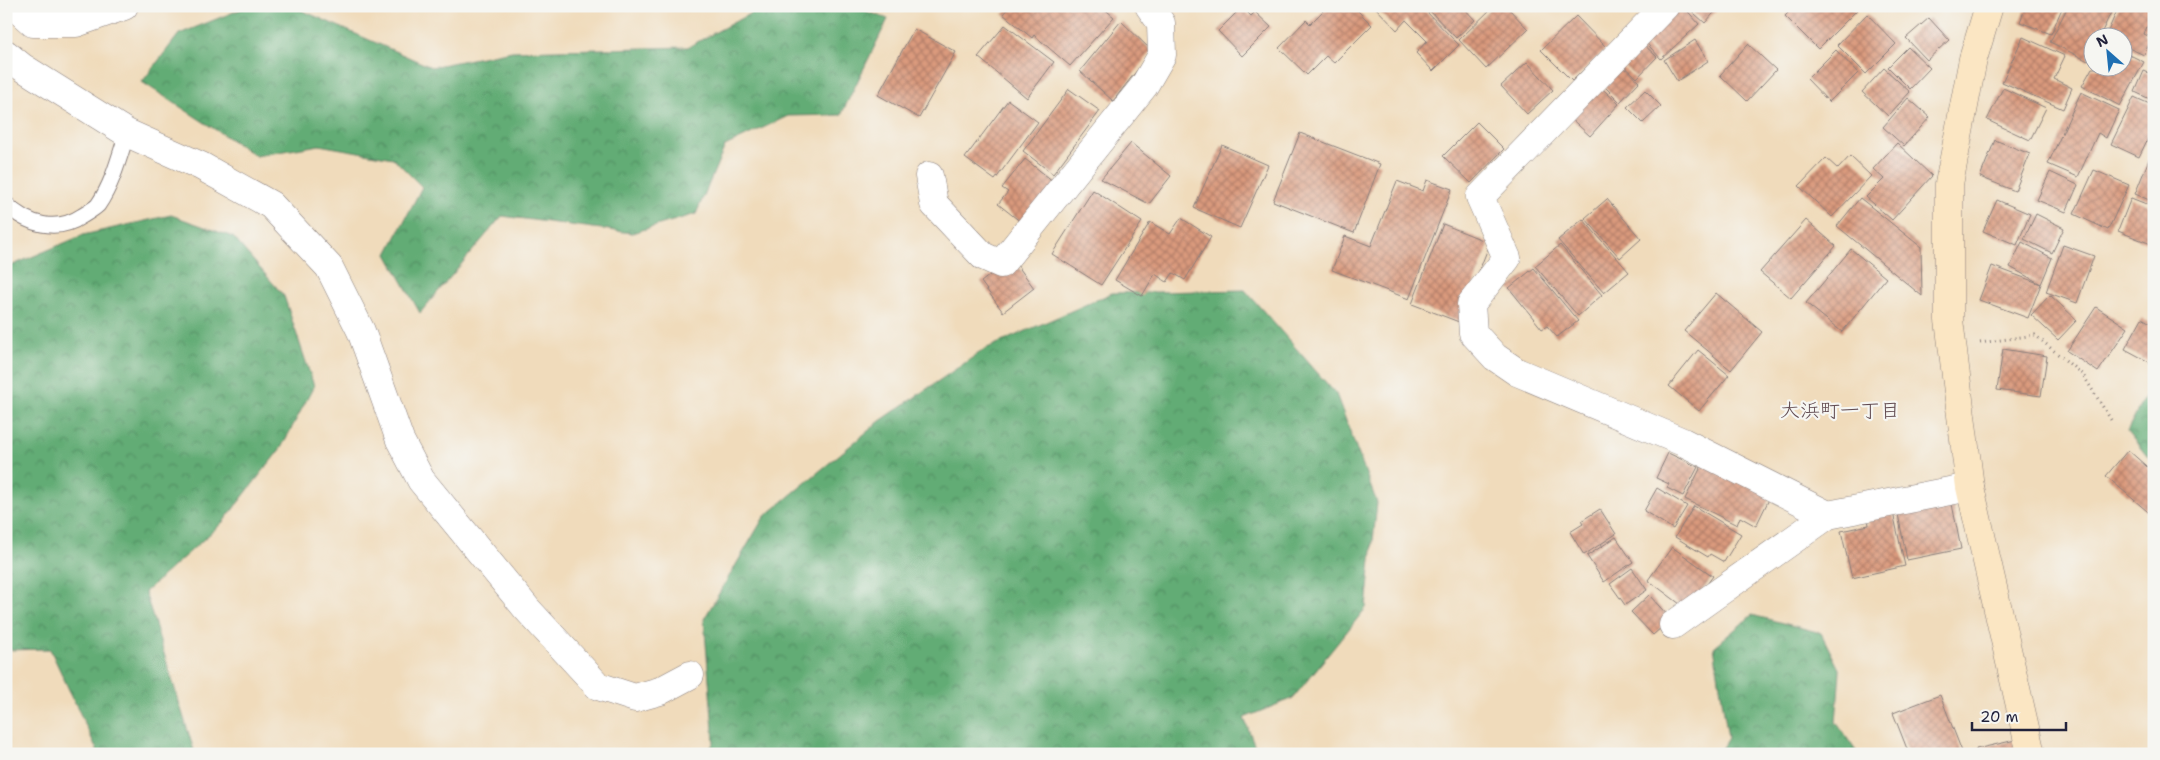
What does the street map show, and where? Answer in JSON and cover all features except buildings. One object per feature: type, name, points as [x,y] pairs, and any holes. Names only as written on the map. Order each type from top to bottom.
[{"type":"street","points":[[14,6],[33,23],[76,23],[124,6]]},
{"type":"street","points":[[929,176],[934,204],[983,256],[1000,264],[1144,86],[1162,55],[1161,23],[1149,6]]},
{"type":"street","points":[[1665,6],[1480,197],[1507,258],[1471,304],[1472,333],[1495,357],[1517,372],[1683,442],[1828,515]]},
{"type":"street","points":[[1989,6],[1974,59],[1949,184],[1949,320],[1970,488],[2031,754]]},
{"type":"street","points":[[6,54],[22,67],[127,133],[201,166],[271,205],[329,266],[361,331],[400,440],[421,480],[527,609],[598,686],[635,698],[660,691],[690,675]]},
{"type":"street","points":[[1673,624],[1828,515],[1970,488]]},
{"type":"lane","points":[[6,204],[16,214],[46,227],[72,223],[96,206],[113,178],[127,133]]},
{"type":"path","points":[[1953,348],[2035,335],[2083,375],[2113,423]]},
{"type":"green space","points":[[249,6],[292,6],[431,67],[512,51],[688,47],[764,6],[852,6],[888,19],[841,115],[788,116],[725,146],[696,214],[632,233],[502,216],[420,313],[387,254],[422,187],[393,158],[319,145],[256,156],[142,82],[179,34]]},
{"type":"green space","points":[[171,215],[233,237],[284,296],[314,386],[281,448],[223,522],[145,592],[195,754],[99,754],[50,649],[6,650],[6,268],[83,235]]},
{"type":"green space","points":[[1245,290],[1336,394],[1377,503],[1366,608],[1293,698],[1244,718],[1258,754],[707,754],[714,742],[704,619],[764,517],[880,421],[985,349],[1112,293]]},
{"type":"green space","points":[[2154,379],[2154,465],[2127,431]]},
{"type":"green space","points":[[1752,615],[1821,633],[1840,671],[1836,722],[1858,754],[1718,754],[1728,738],[1714,647]]},
{"type":"district","name":"大浜町一丁目","points":[[1840,410]]}]
